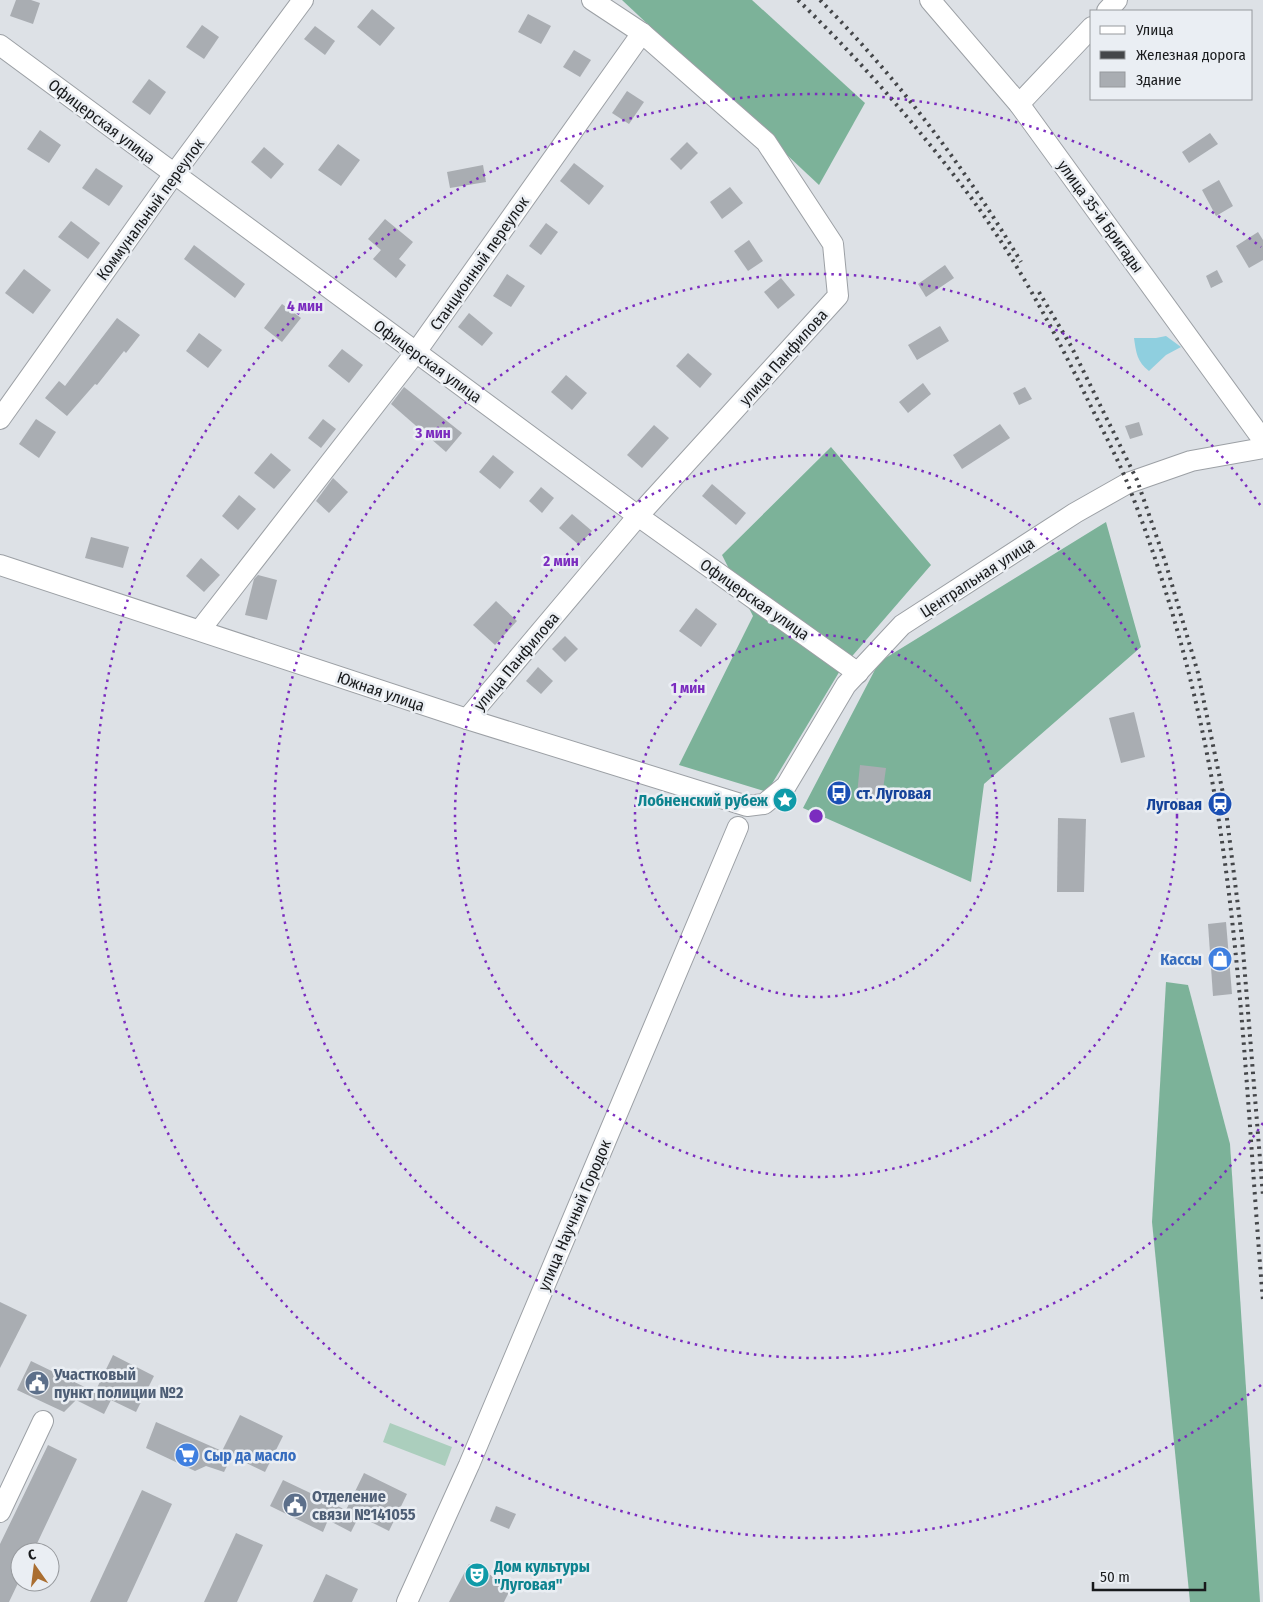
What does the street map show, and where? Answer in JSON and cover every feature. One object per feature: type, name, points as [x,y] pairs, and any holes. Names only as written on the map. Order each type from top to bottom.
[{"type":"street","name":"Коммунальный переулок","points":[[0,419],[174,174],[303,0]]},
{"type":"street","name":"улица Панфилова","points":[[467,720],[638,516],[838,296],[834,244],[766,142],[642,33],[592,0]]},
{"type":"street","name":"улица 35-й Бригады","points":[[930,0],[1019,104],[1263,440]]},
{"type":"street","points":[[1108,10],[1117,0]]},
{"type":"street","points":[[1019,104],[1090,29]]},
{"type":"street","name":"Станционный переулок","points":[[200,630],[416,352],[642,33]]},
{"type":"street","name":"Офицерская улица","points":[[0,45],[638,516],[858,673]]},
{"type":"street","name":"Центральная улица","points":[[764,804],[786,786],[846,686],[902,625],[1075,513],[1128,483],[1191,461],[1263,448]]},
{"type":"street","name":"Южная улица","points":[[0,565],[467,720],[747,806],[764,804]]},
{"type":"street","name":"улица Научный Городок","points":[[407,1602],[477,1446],[738,827]]},
{"type":"street","points":[[0,1512],[43,1421]]},
{"type":"green space","points":[[622,0],[752,0],[865,103],[819,185]]},
{"type":"green space","points":[[831,447],[931,565],[841,669],[767,792],[679,765],[753,616],[722,555]]},
{"type":"green space","points":[[1106,522],[1141,647],[984,784],[971,882],[803,808],[879,662]]},
{"type":"green space","points":[[1166,982],[1188,985],[1230,1144],[1260,1602],[1190,1602],[1152,1222]]},
{"type":"green space","points":[[390,1423],[452,1447],[445,1466],[383,1442]]},
{"type":"water","points":[[1166,336],[1181,347],[1166,355],[1149,371],[1145,368],[1136,352],[1134,338]]},
{"type":"building","points":[[16,0],[31,0],[40,3],[33,24],[10,16]]},
{"type":"building","points":[[372,9],[395,28],[380,46],[357,27]]},
{"type":"building","points":[[528,14],[551,26],[541,44],[518,32]]},
{"type":"building","points":[[202,25],[219,37],[204,59],[186,47]]},
{"type":"building","points":[[315,26],[335,41],[325,55],[304,39]]},
{"type":"building","points":[[574,50],[591,60],[580,77],[563,67]]},
{"type":"building","points":[[149,79],[166,92],[150,115],[132,102]]},
{"type":"building","points":[[627,91],[644,102],[629,124],[612,113]]},
{"type":"building","points":[[40,130],[61,145],[49,163],[27,149]]},
{"type":"building","points":[[1210,133],[1218,144],[1189,163],[1182,152]]},
{"type":"building","points":[[687,142],[698,153],[681,170],[670,159]]},
{"type":"building","points":[[338,144],[360,160],[341,186],[318,170]]},
{"type":"building","points":[[264,147],[284,164],[271,179],[251,162]]},
{"type":"building","points":[[574,163],[604,186],[589,205],[560,181]]},
{"type":"building","points":[[483,165],[486,182],[450,188],[447,172]]},
{"type":"building","points":[[96,168],[123,186],[109,206],[82,188]]},
{"type":"building","points":[[1219,180],[1233,206],[1216,216],[1202,190]]},
{"type":"building","points":[[730,187],[743,203],[722,219],[710,202]]},
{"type":"building","points":[[385,219],[413,242],[399,259],[406,265],[396,278],[373,259],[381,250],[368,239]]},
{"type":"building","points":[[71,221],[100,243],[88,259],[58,237]]},
{"type":"building","points":[[546,223],[558,232],[541,255],[529,246]]},
{"type":"building","points":[[1258,232],[1263,240],[1263,260],[1249,268],[1236,246]]},
{"type":"building","points":[[749,240],[763,261],[748,271],[734,251]]},
{"type":"building","points":[[194,245],[245,284],[235,298],[184,259]]},
{"type":"building","points":[[945,265],[954,278],[926,297],[918,284]]},
{"type":"building","points":[[24,269],[51,290],[33,314],[5,293]]},
{"type":"building","points":[[1217,270],[1223,282],[1211,288],[1206,276]]},
{"type":"building","points":[[507,274],[525,286],[511,307],[493,296]]},
{"type":"building","points":[[781,278],[795,295],[778,309],[764,292]]},
{"type":"building","points":[[282,304],[301,318],[282,342],[264,328]]},
{"type":"building","points":[[469,313],[493,333],[482,346],[458,327]]},
{"type":"building","points":[[117,318],[140,335],[126,353],[124,351],[97,385],[95,384],[67,416],[45,398],[59,381],[65,386]]},
{"type":"building","points":[[940,326],[949,341],[917,360],[908,345]]},
{"type":"building","points":[[199,333],[222,350],[208,368],[186,351]]},
{"type":"building","points":[[342,349],[363,365],[349,383],[328,366]]},
{"type":"building","points":[[688,353],[712,374],[700,388],[676,366]]},
{"type":"building","points":[[566,375],[587,393],[572,410],[551,392]]},
{"type":"building","points":[[923,383],[931,394],[908,413],[899,402]]},
{"type":"building","points":[[404,387],[462,433],[446,452],[391,404]]},
{"type":"building","points":[[1025,387],[1032,399],[1019,405],[1013,393]]},
{"type":"building","points":[[36,419],[56,432],[39,458],[19,444]]},
{"type":"building","points":[[323,419],[336,429],[321,448],[308,438]]},
{"type":"building","points":[[1139,422],[1143,435],[1130,439],[1125,426]]},
{"type":"building","points":[[1000,424],[1010,438],[962,469],[953,455]]},
{"type":"building","points":[[654,425],[669,438],[642,468],[627,455]]},
{"type":"building","points":[[271,453],[291,470],[274,489],[254,473]]},
{"type":"building","points":[[493,455],[514,472],[500,489],[479,472]]},
{"type":"building","points":[[333,478],[348,492],[329,513],[316,501]]},
{"type":"building","points":[[712,484],[746,513],[736,525],[702,496]]},
{"type":"building","points":[[541,487],[554,498],[542,513],[529,501]]},
{"type":"building","points":[[239,495],[256,509],[238,530],[222,516]]},
{"type":"building","points":[[572,514],[592,531],[579,545],[559,528]]},
{"type":"building","points":[[91,537],[129,547],[123,568],[85,558]]},
{"type":"building","points":[[201,558],[220,575],[204,592],[186,576]]},
{"type":"building","points":[[258,575],[277,580],[267,620],[245,615],[254,579]]},
{"type":"building","points":[[496,601],[517,621],[495,645],[473,625]]},
{"type":"building","points":[[696,608],[717,624],[701,647],[679,631]]},
{"type":"building","points":[[565,636],[578,649],[565,662],[552,649]]},
{"type":"building","points":[[538,667],[553,681],[541,694],[526,681]]},
{"type":"building","points":[[1134,712],[1145,757],[1121,763],[1109,718]]},
{"type":"building","points":[[860,765],[886,768],[882,797],[857,794]]},
{"type":"building","points":[[1058,818],[1086,819],[1084,892],[1057,892]]},
{"type":"building","name":"Кассы","points":[[1226,922],[1232,994],[1213,996],[1208,924]]},
{"type":"building","points":[[0,1302],[27,1315],[0,1368]]},
{"type":"building","points":[[113,1355],[154,1376],[136,1412],[111,1400],[104,1414],[76,1400],[64,1412],[17,1390],[31,1361],[95,1392]]},
{"type":"building","points":[[240,1415],[283,1436],[265,1472],[232,1456],[224,1472],[206,1466],[195,1471],[146,1448],[156,1422],[222,1451]]},
{"type":"building","points":[[48,1445],[77,1459],[38,1542],[10,1542],[10,1592],[14,1592],[9,1602],[0,1602],[0,1544]]},
{"type":"building","points":[[364,1473],[407,1494],[389,1531],[359,1516],[351,1532],[328,1520],[323,1532],[270,1506],[283,1480],[346,1510]]},
{"type":"building","points":[[142,1490],[172,1504],[127,1602],[90,1602]]},
{"type":"building","points":[[496,1506],[516,1514],[509,1529],[490,1521]]},
{"type":"building","points":[[236,1533],[263,1545],[237,1602],[204,1602]]},
{"type":"building","name":"Дом культуры \"Луговая\"","points":[[469,1564],[512,1586],[504,1602],[449,1602]]},
{"type":"building","points":[[326,1574],[358,1589],[352,1602],[313,1602]]},
{"type":"railway","points":[[798,0],[844,47],[911,121],[988,221],[1032,292],[1071,366],[1129,487],[1157,564],[1191,682],[1209,763],[1225,864],[1239,989],[1263,1301]]},
{"type":"railway","points":[[820,0],[877,61],[929,125],[977,192],[1021,262]]},
{"type":"railway","points":[[1039,292],[1071,346],[1137,480],[1165,561],[1198,673],[1225,803],[1242,938],[1263,1196]]},
{"type":"place","name":"ст. Луговая","points":[[839,793]]},
{"type":"place","name":"Лобненский рубеж","points":[[785,800]]},
{"type":"place","name":"Луговая","points":[[1220,804]]},
{"type":"place","name":"Кассы","points":[[1220,959]]},
{"type":"place","name":"Участковый пункт полиции №2","points":[[37,1383]]},
{"type":"place","name":"Сыр да масло","points":[[187,1455]]},
{"type":"place","name":"Отделение связи №141055","points":[[295,1505]]},
{"type":"place","name":"Дом культуры \"Луговая\"","points":[[477,1575]]}]
